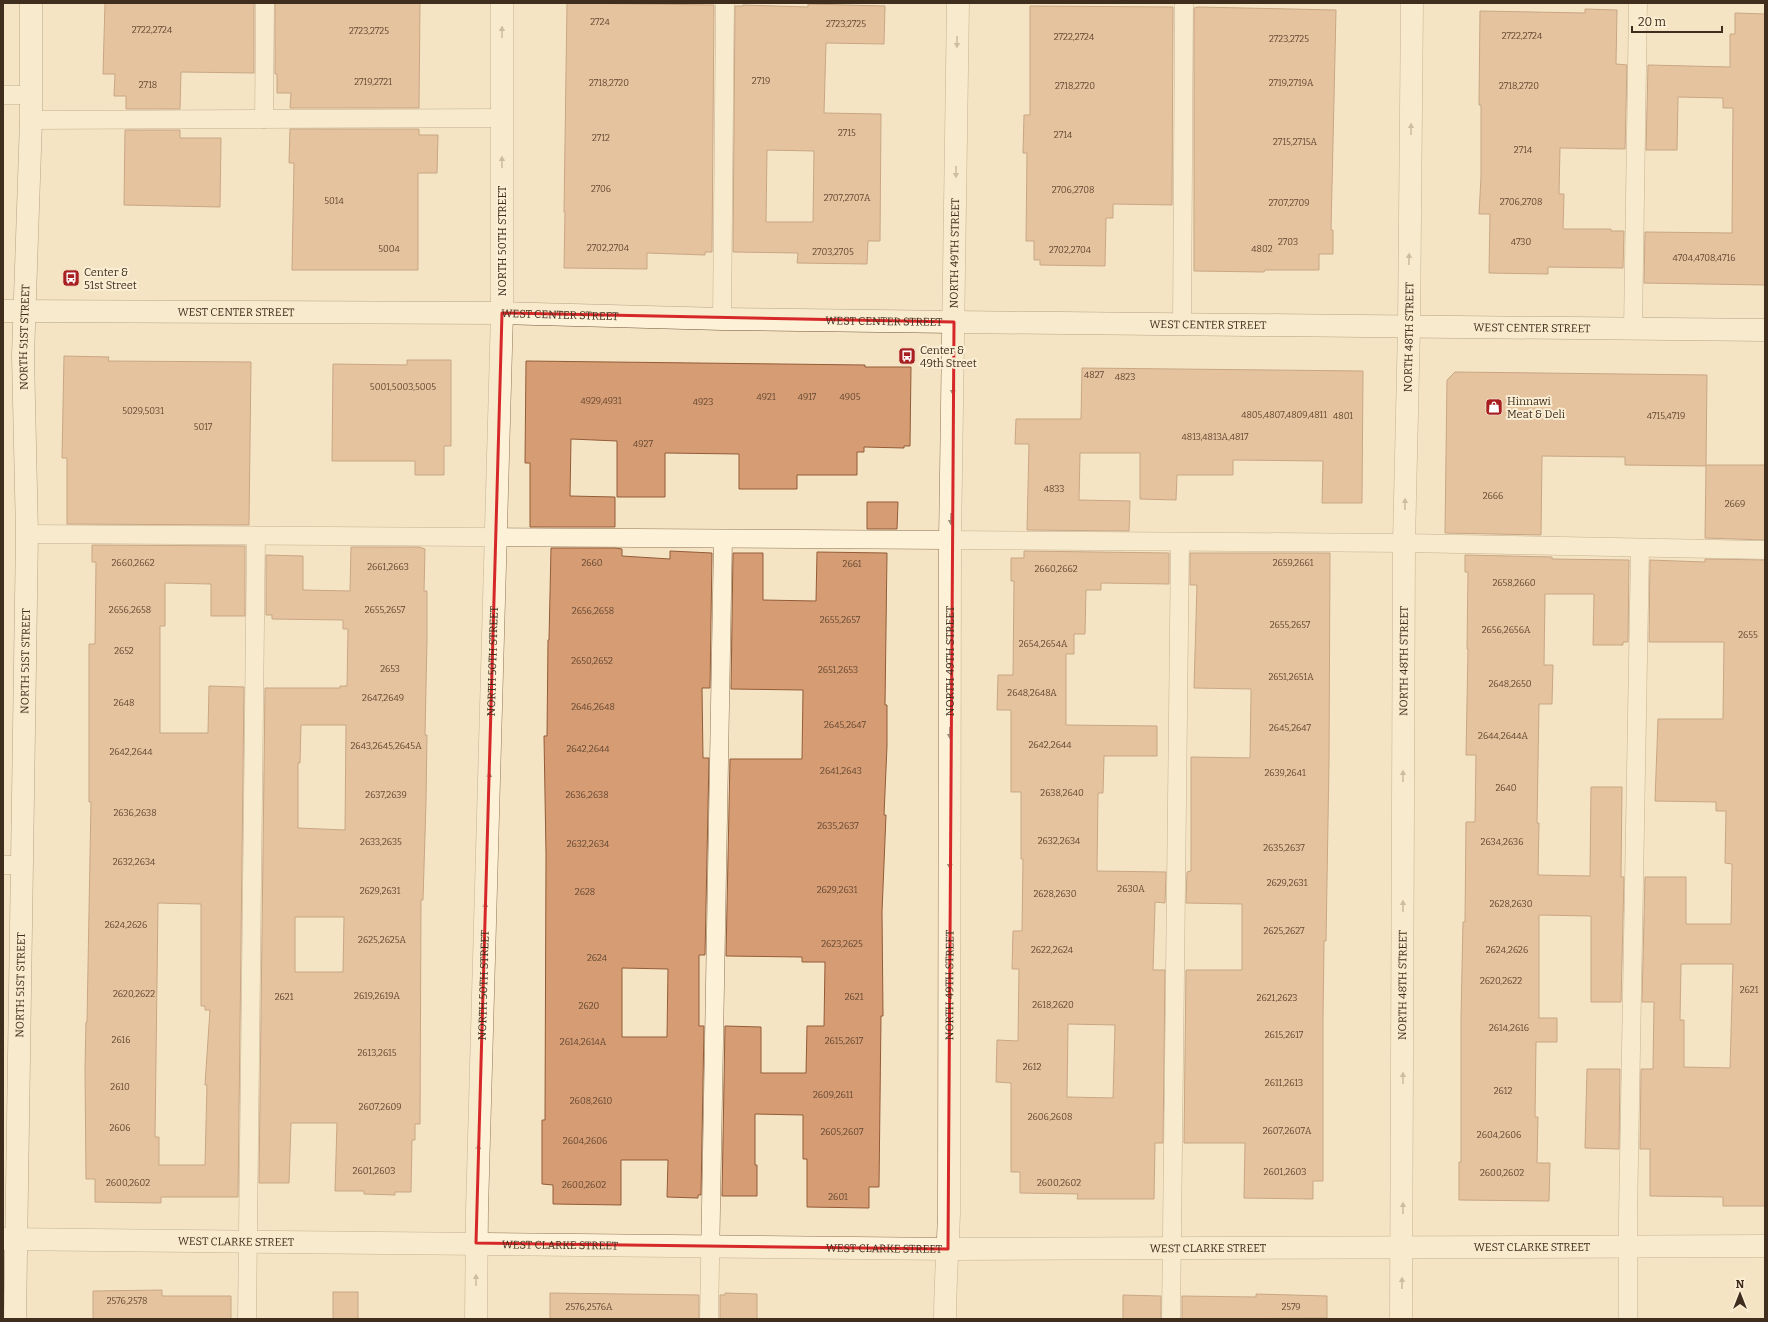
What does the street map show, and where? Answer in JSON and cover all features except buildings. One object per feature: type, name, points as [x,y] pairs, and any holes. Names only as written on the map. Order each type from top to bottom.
[{"type":"street","name":"NORTH 51ST STREET","points":[[15,1319],[9,1239],[12,865],[27,534],[23,356],[13,311],[31,120],[31,3]]},
{"type":"street","name":"NORTH 50TH STREET","points":[[476,1319],[476,1243],[502,313],[502,3]]},
{"type":"street","name":"NORTH 49TH STREET","points":[[945,1319],[945,1279],[948,1249],[950,541],[958,3]]},
{"type":"street","name":"NORTH 48TH STREET","points":[[1401,1319],[1404,543],[1409,326],[1412,3]]},
{"type":"street","name":"WEST CENTER STREET","points":[[13,311],[502,313],[722,319],[1765,330]]},
{"type":"street","name":"WEST CLARKE STREET","points":[[9,1239],[948,1249],[1765,1246]]},
{"type":"lane","points":[[264,119],[265,3]]},
{"type":"lane","points":[[722,319],[725,3]]},
{"type":"lane","points":[[1182,324],[1184,3]]},
{"type":"lane","points":[[1633,328],[1638,3]]},
{"type":"lane","points":[[3,95],[31,95]]},
{"type":"lane","points":[[31,120],[502,118]]},
{"type":"lane","points":[[27,534],[1404,543],[1640,549],[1765,550]]},
{"type":"lane","points":[[247,1319],[256,536]]},
{"type":"lane","points":[[709,1319],[723,539]]},
{"type":"lane","points":[[1171,1319],[1180,542]]},
{"type":"lane","points":[[1628,1319],[1640,549]]},
{"type":"highlighted area","points":[[502,313],[954,322],[948,1249],[476,1243]]},
{"type":"place","name":"Center & 51st Street","points":[[71,278]]},
{"type":"place","name":"Center & 49th Street","points":[[907,356]]},
{"type":"place","name":"Hinnawi Meat & Deli","points":[[1494,407]]}]
